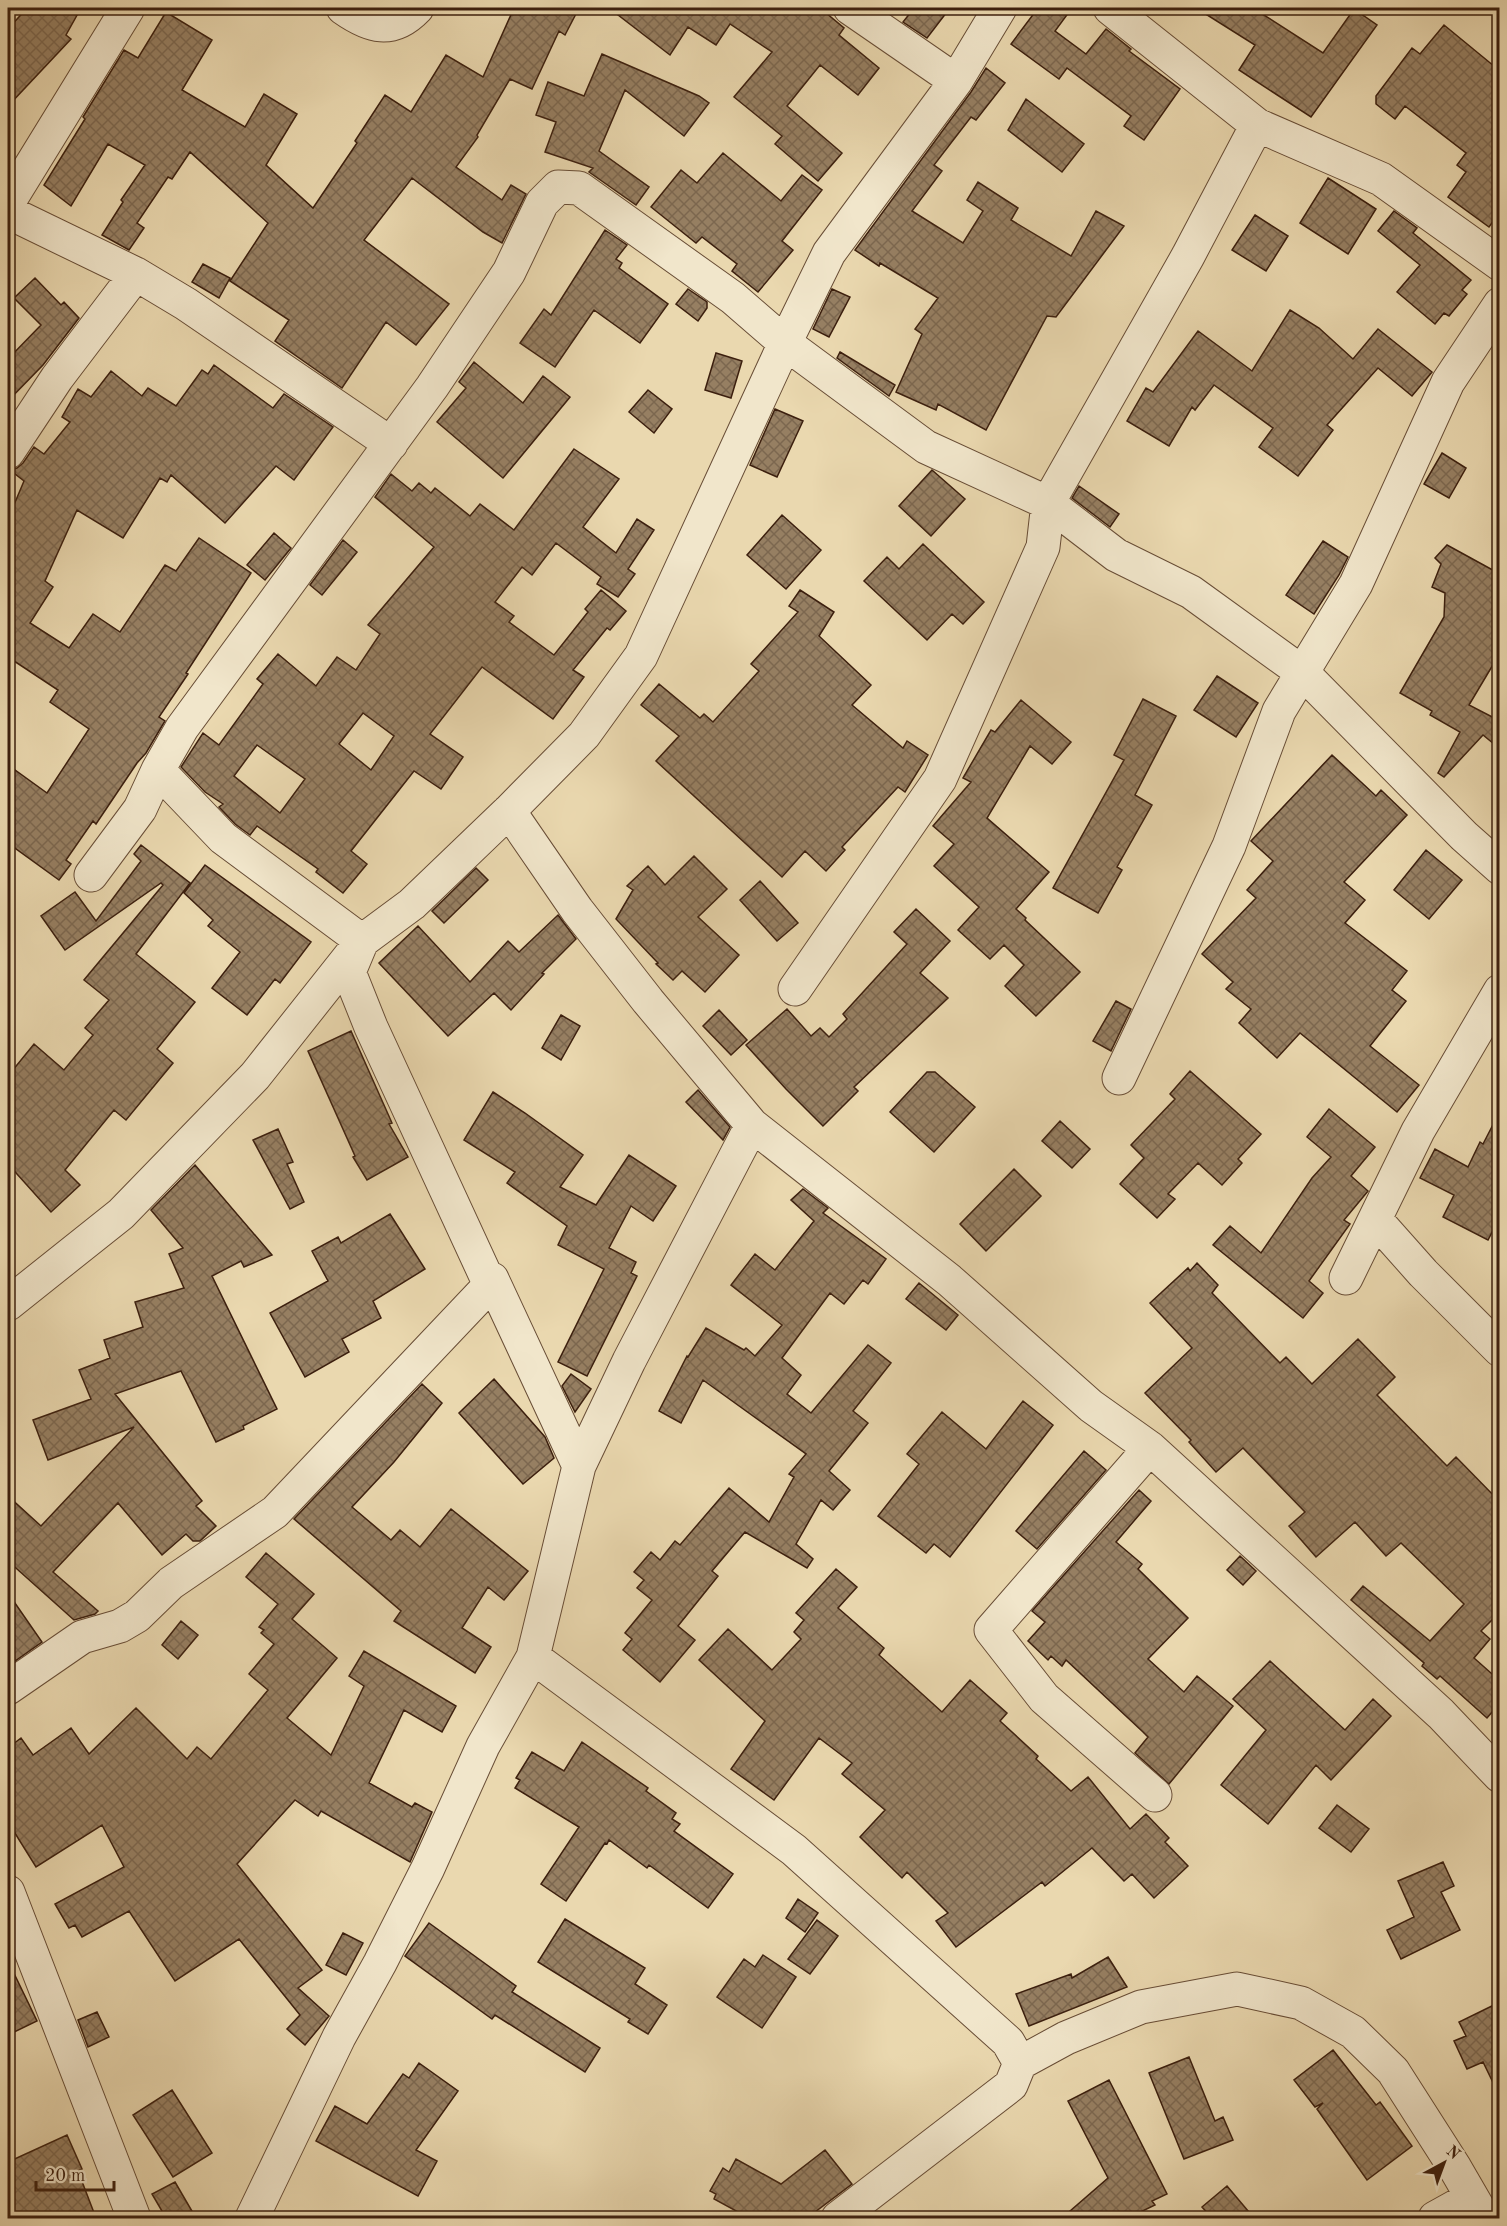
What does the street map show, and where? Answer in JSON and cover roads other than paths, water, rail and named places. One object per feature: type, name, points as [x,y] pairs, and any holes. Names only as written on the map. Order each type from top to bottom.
[{"type":"street","points":[[8,203],[128,8]]},
{"type":"street","points":[[343,8],[361,20],[381,26],[405,20],[417,8]]},
{"type":"street","points":[[849,8],[956,81]]},
{"type":"street","points":[[8,1304],[121,1214],[255,1076],[362,941],[412,904],[584,735],[641,656],[785,343],[829,253],[956,81],[1000,8]]},
{"type":"street","points":[[1110,8],[1257,125],[1381,179],[1500,264]]},
{"type":"street","points":[[795,989],[940,779],[1043,547],[1048,503],[1188,256],[1257,125]]},
{"type":"street","points":[[91,875],[140,809],[158,770],[182,728],[432,387],[509,272],[542,203],[558,188],[579,188],[734,298],[785,343],[926,447],[1048,503],[1116,555],[1191,592],[1303,673],[1464,836],[1500,868]]},
{"type":"street","points":[[8,212],[136,274],[186,304],[391,444]]},
{"type":"street","points":[[8,452],[57,378],[136,274]]},
{"type":"street","points":[[1119,1078],[1229,846],[1279,711],[1356,584],[1448,382],[1500,304]]},
{"type":"street","points":[[158,770],[224,838],[362,941]]},
{"type":"street","points":[[508,811],[577,910],[648,1001],[752,1125],[949,1280],[1091,1406],[1150,1448],[1442,1714],[1500,1776]]},
{"type":"street","points":[[362,941],[349,972],[371,1027],[490,1285]]},
{"type":"street","points":[[1346,1278],[1418,1131],[1500,991]]},
{"type":"street","points":[[252,2218],[339,2037],[428,1868],[483,1746],[533,1657],[579,1466],[629,1362],[752,1125]]},
{"type":"street","points":[[1375,1219],[1423,1273],[1500,1350]]},
{"type":"street","points":[[8,1688],[82,1638],[120,1626],[137,1616],[171,1584],[275,1512],[490,1285],[492,1279],[579,1466]]},
{"type":"street","points":[[1150,1448],[991,1630],[1044,1698],[1155,1795]]},
{"type":"street","points":[[533,1657],[794,1850],[1008,2042],[1020,2063]]},
{"type":"street","points":[[8,1892],[134,2218]]},
{"type":"street","points":[[838,2218],[1011,2085],[1020,2063],[1066,2038],[1141,2007],[1237,1989],[1301,2003],[1353,2032],[1393,2071],[1478,2208],[1435,2218]]}]
